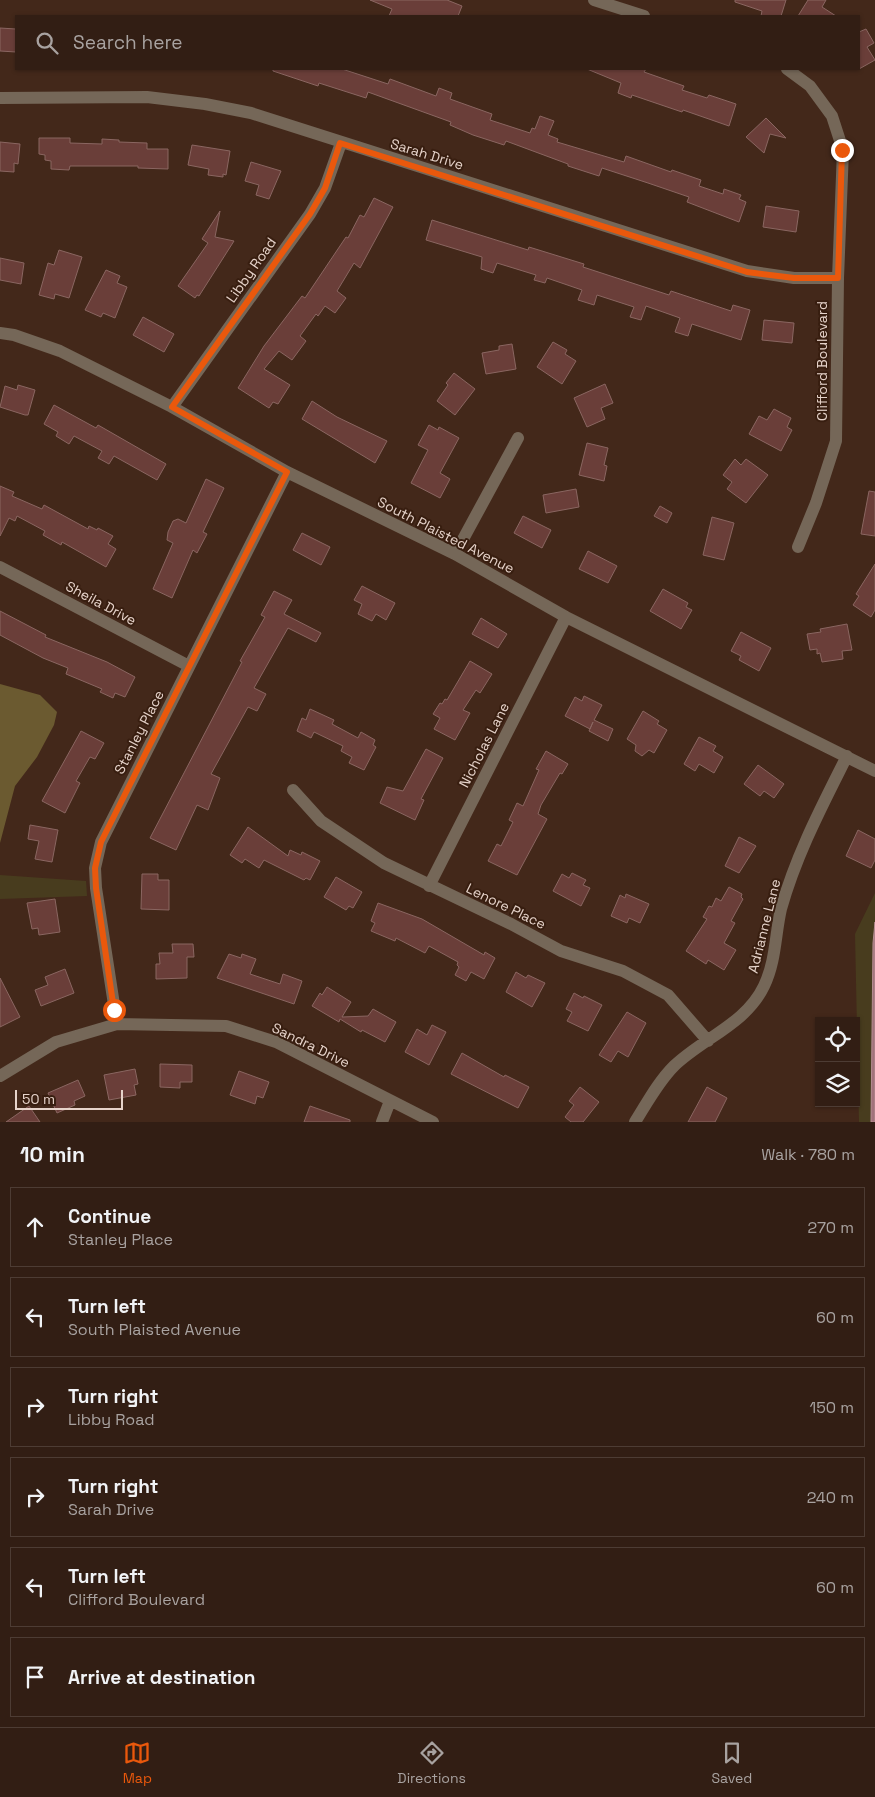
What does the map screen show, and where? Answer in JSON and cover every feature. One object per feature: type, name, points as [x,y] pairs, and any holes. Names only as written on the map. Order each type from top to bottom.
[{"type":"street","points":[[594,0],[641,15]]},
{"type":"street","name":"Clifford Boulevard","points":[[788,70],[810,86],[832,116],[842,150],[836,441],[816,503],[798,547]]},
{"type":"street","name":"Sarah Drive","points":[[0,98],[147,97],[205,104],[252,113],[340,143],[747,272],[794,278],[838,278]]},
{"type":"street","name":"Libby Road","points":[[172,407],[310,214],[325,188],[340,143]]},
{"type":"street","name":"South Plaisted Avenue","points":[[0,333],[14,335],[60,351],[172,407],[287,472],[455,554],[566,617],[875,770]]},
{"type":"street","points":[[455,554],[518,438]]},
{"type":"street","name":"Stanley Place","points":[[116,1024],[96,888],[95,868],[101,842],[287,472]]},
{"type":"street","name":"Sheila Drive","points":[[0,567],[189,666]]},
{"type":"street","name":"Nicholas Lane","points":[[429,886],[566,617]]},
{"type":"street","name":"Adrianne Lane","points":[[635,1122],[674,1066],[740,1018],[764,988],[775,954],[781,911],[798,855],[847,756]]},
{"type":"street","name":"Lenore Place","points":[[293,790],[321,821],[384,863],[511,924],[561,951],[623,971],[668,995],[708,1041]]},
{"type":"street","name":"Sandra Drive","points":[[0,1076],[56,1042],[116,1024],[226,1026],[276,1042],[433,1122]]},
{"type":"street","points":[[382,1122],[390,1101]]},
{"type":"shaded area","points":[[0,684],[40,695],[57,712],[54,725],[37,757],[15,786],[0,843]]},
{"type":"shaded area","points":[[0,875],[86,881],[87,896],[0,899]]},
{"type":"shaded area","points":[[875,893],[875,1122],[859,1122],[860,1017],[857,1017],[855,934]]},
{"type":"shaded area","points":[[875,922],[875,1122],[871,1122],[873,943]]},
{"type":"building","points":[[370,0],[447,0],[462,6],[458,15],[389,15],[392,9]]},
{"type":"building","points":[[735,0],[786,0],[781,15],[761,15],[762,11],[735,2]]},
{"type":"building","points":[[808,0],[826,0],[822,7],[834,15],[799,15]]},
{"type":"building","points":[[0,28],[15,29],[15,52],[0,51]]},
{"type":"building","points":[[866,29],[874,43],[867,47],[875,60],[860,68],[860,32]]},
{"type":"building","points":[[345,70],[388,84],[390,79],[436,96],[439,88],[452,93],[450,99],[492,114],[490,120],[530,133],[532,128],[535,129],[540,116],[554,121],[548,135],[558,139],[557,142],[624,162],[626,156],[671,172],[672,170],[701,180],[699,186],[723,194],[724,189],[741,195],[739,199],[746,202],[739,222],[687,202],[689,197],[602,168],[599,176],[568,166],[568,164],[506,141],[504,145],[473,135],[450,125],[451,122],[368,92],[366,98],[319,83],[318,86],[273,71]]},
{"type":"building","points":[[589,70],[645,70],[644,72],[684,86],[682,90],[707,98],[709,95],[736,104],[729,126],[683,110],[682,112],[632,95],[631,98],[618,93],[621,83]]},
{"type":"building","points":[[766,118],[786,138],[770,134],[764,153],[746,137]]},
{"type":"building","points":[[39,138],[70,138],[70,143],[102,144],[102,139],[147,143],[147,149],[168,149],[168,169],[138,168],[138,166],[70,166],[69,170],[51,169],[51,161],[45,160],[45,155],[39,154]]},
{"type":"building","points":[[0,142],[20,144],[18,164],[14,163],[14,172],[0,171]]},
{"type":"building","points":[[192,145],[230,151],[226,175],[223,174],[223,177],[208,175],[209,169],[188,165]]},
{"type":"building","points":[[251,162],[281,171],[269,199],[256,195],[259,185],[245,181]]},
{"type":"building","points":[[374,198],[393,207],[360,268],[354,263],[337,291],[346,298],[335,313],[325,306],[318,316],[316,314],[300,336],[306,341],[292,360],[279,351],[264,369],[290,385],[278,404],[273,402],[269,408],[238,388],[264,346],[302,296],[305,298],[346,237],[348,238],[360,215],[364,217]]},
{"type":"building","points":[[766,206],[799,211],[796,232],[763,227]]},
{"type":"building","points":[[220,211],[215,237],[234,241],[199,296],[197,295],[195,298],[178,286],[208,243],[202,239]]},
{"type":"building","points":[[432,220],[528,250],[529,247],[584,264],[583,267],[669,295],[671,291],[731,311],[733,305],[750,310],[741,340],[692,324],[688,336],[675,332],[680,318],[646,306],[641,320],[630,317],[634,307],[597,295],[594,305],[578,300],[582,290],[547,278],[545,283],[534,280],[536,275],[497,263],[493,273],[481,269],[482,257],[426,240]]},
{"type":"building","points":[[59,250],[82,257],[69,298],[55,294],[54,299],[39,295],[48,263],[54,265]]},
{"type":"building","points":[[0,258],[24,263],[21,284],[0,280]]},
{"type":"building","points":[[106,270],[120,276],[117,283],[127,287],[115,318],[103,313],[101,317],[85,310]]},
{"type":"building","points":[[143,317],[174,334],[164,352],[133,335]]},
{"type":"building","points":[[764,320],[794,323],[792,343],[762,340]]},
{"type":"building","points":[[553,342],[567,350],[565,354],[576,361],[562,384],[537,367]]},
{"type":"building","points":[[512,344],[516,369],[486,374],[482,353],[499,350],[499,346]]},
{"type":"building","points":[[454,373],[475,389],[455,415],[437,401],[448,385],[446,383]]},
{"type":"building","points":[[605,384],[613,403],[601,408],[605,419],[587,427],[574,398]]},
{"type":"building","points":[[18,385],[35,390],[28,415],[0,407],[5,386],[17,390]]},
{"type":"building","points":[[312,401],[337,417],[387,441],[375,463],[302,419]]},
{"type":"building","points":[[54,405],[96,428],[98,425],[166,464],[157,480],[114,456],[109,464],[98,458],[102,451],[74,436],[69,444],[56,436],[58,432],[44,424]]},
{"type":"building","points":[[774,409],[791,418],[787,427],[792,430],[781,451],[749,434],[759,416],[767,420]]},
{"type":"building","points":[[429,425],[438,430],[439,427],[459,438],[440,473],[450,479],[440,498],[411,483],[428,450],[418,445]]},
{"type":"building","points":[[587,443],[608,448],[604,465],[607,466],[604,481],[579,475]]},
{"type":"building","points":[[735,459],[741,465],[746,459],[768,475],[746,503],[727,489],[732,482],[723,475]]},
{"type":"building","points":[[206,479],[224,488],[203,532],[207,534],[197,553],[193,550],[172,598],[153,589],[173,543],[167,540],[168,532],[173,521],[178,519],[186,523]]},
{"type":"building","points":[[0,486],[14,492],[12,496],[42,509],[44,505],[88,529],[89,526],[97,530],[98,528],[113,536],[108,544],[116,549],[106,567],[62,542],[61,545],[43,535],[45,531],[17,516],[15,521],[9,518],[0,536]]},
{"type":"building","points":[[576,489],[579,507],[546,513],[543,495]]},
{"type":"building","points":[[869,491],[875,492],[875,536],[861,534]]},
{"type":"building","points":[[660,506],[672,513],[667,523],[654,516]]},
{"type":"building","points":[[523,516],[551,530],[542,548],[514,533]]},
{"type":"building","points":[[712,517],[734,523],[724,560],[703,555]]},
{"type":"building","points":[[302,533],[330,547],[321,565],[293,550]]},
{"type":"building","points":[[588,551],[617,566],[608,583],[579,569]]},
{"type":"building","points":[[875,564],[875,610],[871,617],[853,605],[859,596],[856,594]]},
{"type":"building","points":[[362,586],[395,603],[386,620],[376,614],[372,621],[358,614],[362,604],[354,600]]},
{"type":"building","points":[[663,589],[688,603],[686,607],[692,610],[681,629],[650,611]]},
{"type":"building","points":[[274,591],[292,600],[284,614],[321,633],[316,642],[288,628],[254,688],[266,694],[257,711],[248,707],[211,774],[220,778],[208,810],[197,805],[176,850],[150,838],[242,662],[240,661],[265,617],[261,615]]},
{"type":"building","points":[[0,611],[46,635],[45,637],[107,662],[135,677],[125,697],[115,693],[113,698],[100,692],[102,689],[66,674],[68,668],[43,658],[0,635]]},
{"type":"building","points":[[481,618],[507,634],[498,648],[472,634]]},
{"type":"building","points":[[847,624],[852,650],[842,651],[843,659],[822,662],[820,653],[817,654],[817,649],[810,650],[807,634],[821,632],[820,629]]},
{"type":"building","points":[[741,632],[771,648],[759,671],[739,660],[741,656],[731,651]]},
{"type":"building","points":[[470,661],[492,674],[480,693],[476,690],[463,710],[470,713],[455,740],[434,729],[440,718],[433,714],[440,703],[442,704],[445,699],[447,700]]},
{"type":"building","points":[[584,696],[602,705],[594,720],[613,729],[608,741],[565,716],[575,697],[582,701]]},
{"type":"building","points":[[310,709],[334,720],[332,724],[358,738],[361,732],[375,740],[373,745],[376,747],[364,770],[349,763],[352,757],[341,751],[343,746],[314,732],[311,738],[297,731],[302,718],[306,720]]},
{"type":"building","points":[[643,711],[659,721],[657,724],[667,730],[654,753],[649,750],[642,756],[635,751],[636,745],[627,739]]},
{"type":"building","points":[[81,731],[104,743],[95,759],[90,757],[76,781],[80,783],[65,813],[42,801]]},
{"type":"building","points":[[699,737],[716,746],[713,751],[723,757],[714,773],[699,764],[695,771],[684,764]]},
{"type":"building","points":[[426,749],[443,758],[421,799],[424,800],[415,820],[380,803],[387,787],[403,791]]},
{"type":"building","points":[[546,751],[568,764],[562,774],[560,773],[541,805],[538,814],[547,819],[517,875],[488,861],[497,844],[501,846],[513,822],[509,820],[517,803],[523,806],[539,770],[536,769]]},
{"type":"building","points":[[758,765],[784,784],[774,798],[764,791],[760,796],[744,784]]},
{"type":"building","points":[[30,825],[58,830],[52,862],[35,859],[39,841],[28,839]]},
{"type":"building","points":[[248,827],[288,856],[290,850],[301,855],[302,852],[320,861],[310,880],[306,878],[304,880],[264,860],[259,868],[245,859],[242,863],[230,855]]},
{"type":"building","points":[[858,830],[875,839],[875,860],[871,868],[846,856]]},
{"type":"building","points":[[739,837],[756,846],[739,873],[725,866]]},
{"type":"building","points":[[572,873],[586,880],[583,885],[590,888],[581,906],[553,891],[562,874],[569,878]]},
{"type":"building","points":[[142,874],[158,874],[158,880],[169,880],[169,910],[141,909]]},
{"type":"building","points":[[336,877],[362,892],[353,908],[349,906],[346,910],[324,897]]},
{"type":"building","points":[[729,887],[742,894],[741,897],[743,899],[731,921],[735,923],[724,943],[736,950],[724,970],[708,960],[706,964],[686,951],[707,919],[703,917],[709,906],[712,907],[716,898],[721,901]]},
{"type":"building","points":[[626,894],[649,904],[640,923],[629,918],[627,923],[611,916],[620,895],[625,898]]},
{"type":"building","points":[[55,899],[60,932],[39,935],[38,928],[32,929],[27,903]]},
{"type":"building","points":[[378,903],[422,919],[484,955],[485,952],[495,958],[484,979],[471,972],[466,981],[455,975],[459,967],[457,965],[458,962],[429,946],[425,953],[396,938],[395,941],[371,931],[375,923],[371,921]]},
{"type":"building","points":[[172,944],[193,944],[194,957],[187,957],[187,978],[156,979],[156,964],[160,964],[159,953],[173,953]]},
{"type":"building","points":[[229,954],[241,958],[242,954],[256,959],[250,974],[280,984],[283,974],[302,981],[294,1004],[217,978]]},
{"type":"building","points":[[65,969],[74,993],[41,1006],[35,990],[48,985],[45,977]]},
{"type":"building","points":[[516,972],[526,978],[528,975],[545,983],[532,1007],[506,992]]},
{"type":"building","points":[[0,978],[20,1017],[0,1027]]},
{"type":"building","points":[[327,987],[351,1002],[342,1017],[368,1016],[373,1009],[396,1022],[385,1042],[362,1030],[361,1032],[340,1019],[339,1022],[312,1006],[320,993],[322,995]]},
{"type":"building","points":[[574,993],[602,1005],[588,1031],[567,1021],[572,1012],[566,1009]]},
{"type":"building","points":[[627,1012],[646,1023],[628,1057],[618,1051],[611,1062],[599,1055]]},
{"type":"building","points":[[432,1025],[446,1032],[429,1065],[405,1052],[417,1029],[427,1035]]},
{"type":"building","points":[[462,1053],[504,1077],[505,1075],[529,1087],[518,1108],[451,1074]]},
{"type":"building","points":[[160,1064],[192,1065],[192,1082],[180,1082],[180,1088],[160,1087]]},
{"type":"building","points":[[135,1069],[138,1084],[134,1085],[136,1095],[109,1100],[104,1075]]},
{"type":"building","points":[[239,1071],[269,1082],[263,1098],[257,1096],[255,1104],[230,1095]]},
{"type":"building","points":[[78,1080],[85,1096],[74,1101],[75,1105],[57,1113],[48,1093]]},
{"type":"building","points":[[580,1087],[599,1102],[583,1122],[571,1122],[565,1117],[574,1105],[569,1101]]},
{"type":"building","points":[[707,1087],[727,1098],[715,1122],[688,1122]]},
{"type":"building","points":[[29,1106],[40,1122],[6,1122]]},
{"type":"building","points":[[310,1106],[350,1120],[350,1122],[304,1122]]},
{"type":"route","points":[[114,1010],[96,888],[95,868],[101,842],[287,472],[172,407],[310,214],[325,188],[340,143],[650,239],[747,272],[794,278],[838,278],[842,150]]}]
